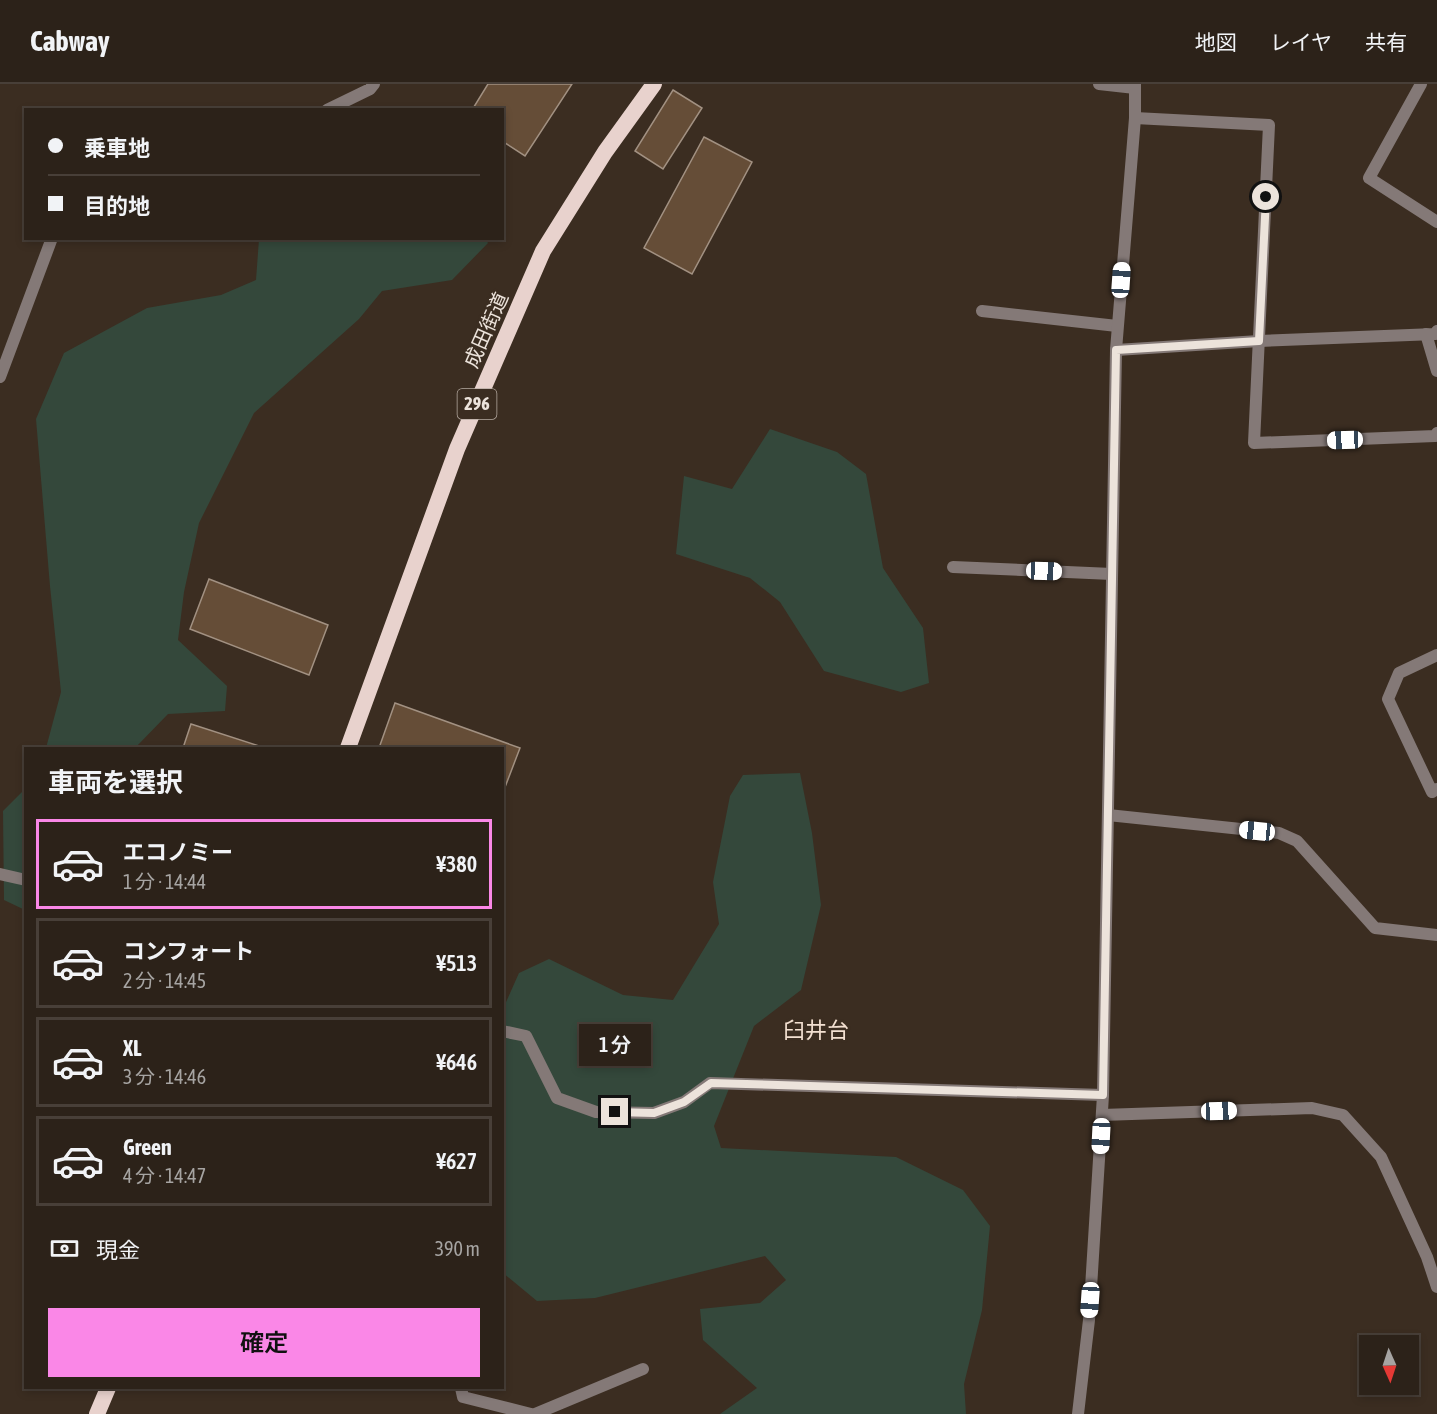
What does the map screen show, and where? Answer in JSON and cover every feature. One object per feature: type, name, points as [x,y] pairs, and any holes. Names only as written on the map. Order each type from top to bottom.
[{"type":"highway","name":"成田街道","points":[[348,747],[457,449],[543,251],[604,152],[654,84]]},
{"type":"highway","points":[[97,1414],[108,1389]]},
{"type":"street","points":[[331,108],[374,84]]},
{"type":"street","points":[[1078,1414],[1089,1320],[1103,1095],[1116,350],[1135,86],[1099,84]]},
{"type":"street","points":[[1421,84],[1369,178],[1437,222]]},
{"type":"street","points":[[1134,118],[1269,125],[1254,443],[1435,436],[1437,433]]},
{"type":"street","points":[[0,377],[51,240]]},
{"type":"street","points":[[982,311],[1117,326]]},
{"type":"street","points":[[1116,350],[1431,332],[1437,371]]},
{"type":"street","points":[[953,567],[1112,574]]},
{"type":"street","points":[[1437,656],[1399,673],[1388,699],[1432,792],[1437,789]]},
{"type":"street","points":[[1108,815],[1279,833],[1297,841],[1375,928],[1437,935]]},
{"type":"street","points":[[0,874],[24,880]]},
{"type":"street","points":[[504,1031],[526,1036],[557,1098],[596,1112],[654,1113],[684,1102],[711,1083],[1103,1095]]},
{"type":"street","points":[[1102,1115],[1312,1108],[1343,1115],[1381,1157],[1427,1257],[1437,1287]]},
{"type":"street","points":[[461,1389],[464,1397],[533,1414],[643,1369]]},
{"type":"green space","points":[[259,240],[486,240],[488,243],[452,280],[382,291],[359,319],[254,413],[199,523],[184,592],[178,640],[227,686],[225,711],[168,714],[136,747],[46,747],[61,692],[36,419],[64,353],[147,308],[221,295],[256,280]]},
{"type":"green space","points":[[770,429],[837,452],[866,474],[883,568],[923,628],[929,683],[901,692],[824,671],[780,602],[750,578],[676,554],[684,476],[732,489]]},
{"type":"green space","points":[[800,773],[812,833],[821,905],[801,990],[754,1026],[714,1126],[721,1148],[896,1157],[963,1190],[990,1226],[982,1310],[964,1384],[966,1414],[720,1414],[757,1388],[703,1340],[700,1309],[760,1303],[786,1280],[765,1256],[595,1298],[537,1301],[504,1274],[504,1007],[519,973],[549,959],[623,995],[673,1000],[719,924],[713,882],[730,796],[743,775]]},
{"type":"green space","points":[[24,790],[24,910],[4,900],[3,811]]},
{"type":"building","points":[[488,84],[572,84],[525,156],[504,142],[504,108],[473,108]]},
{"type":"building","points":[[673,90],[702,108],[663,169],[635,151]]},
{"type":"building","points":[[704,137],[752,162],[692,274],[644,248]]},
{"type":"building","points":[[209,579],[328,625],[309,675],[190,629]]},
{"type":"building","points":[[395,703],[520,748],[504,790],[504,747],[379,747]]},
{"type":"building","points":[[191,724],[262,747],[183,747]]},
{"type":"district","name":"臼井台","points":[[816,1030]]},
{"type":"route","points":[[615,1112],[654,1113],[684,1102],[711,1083],[1103,1095],[1116,350],[1259,341],[1266,197]]}]
